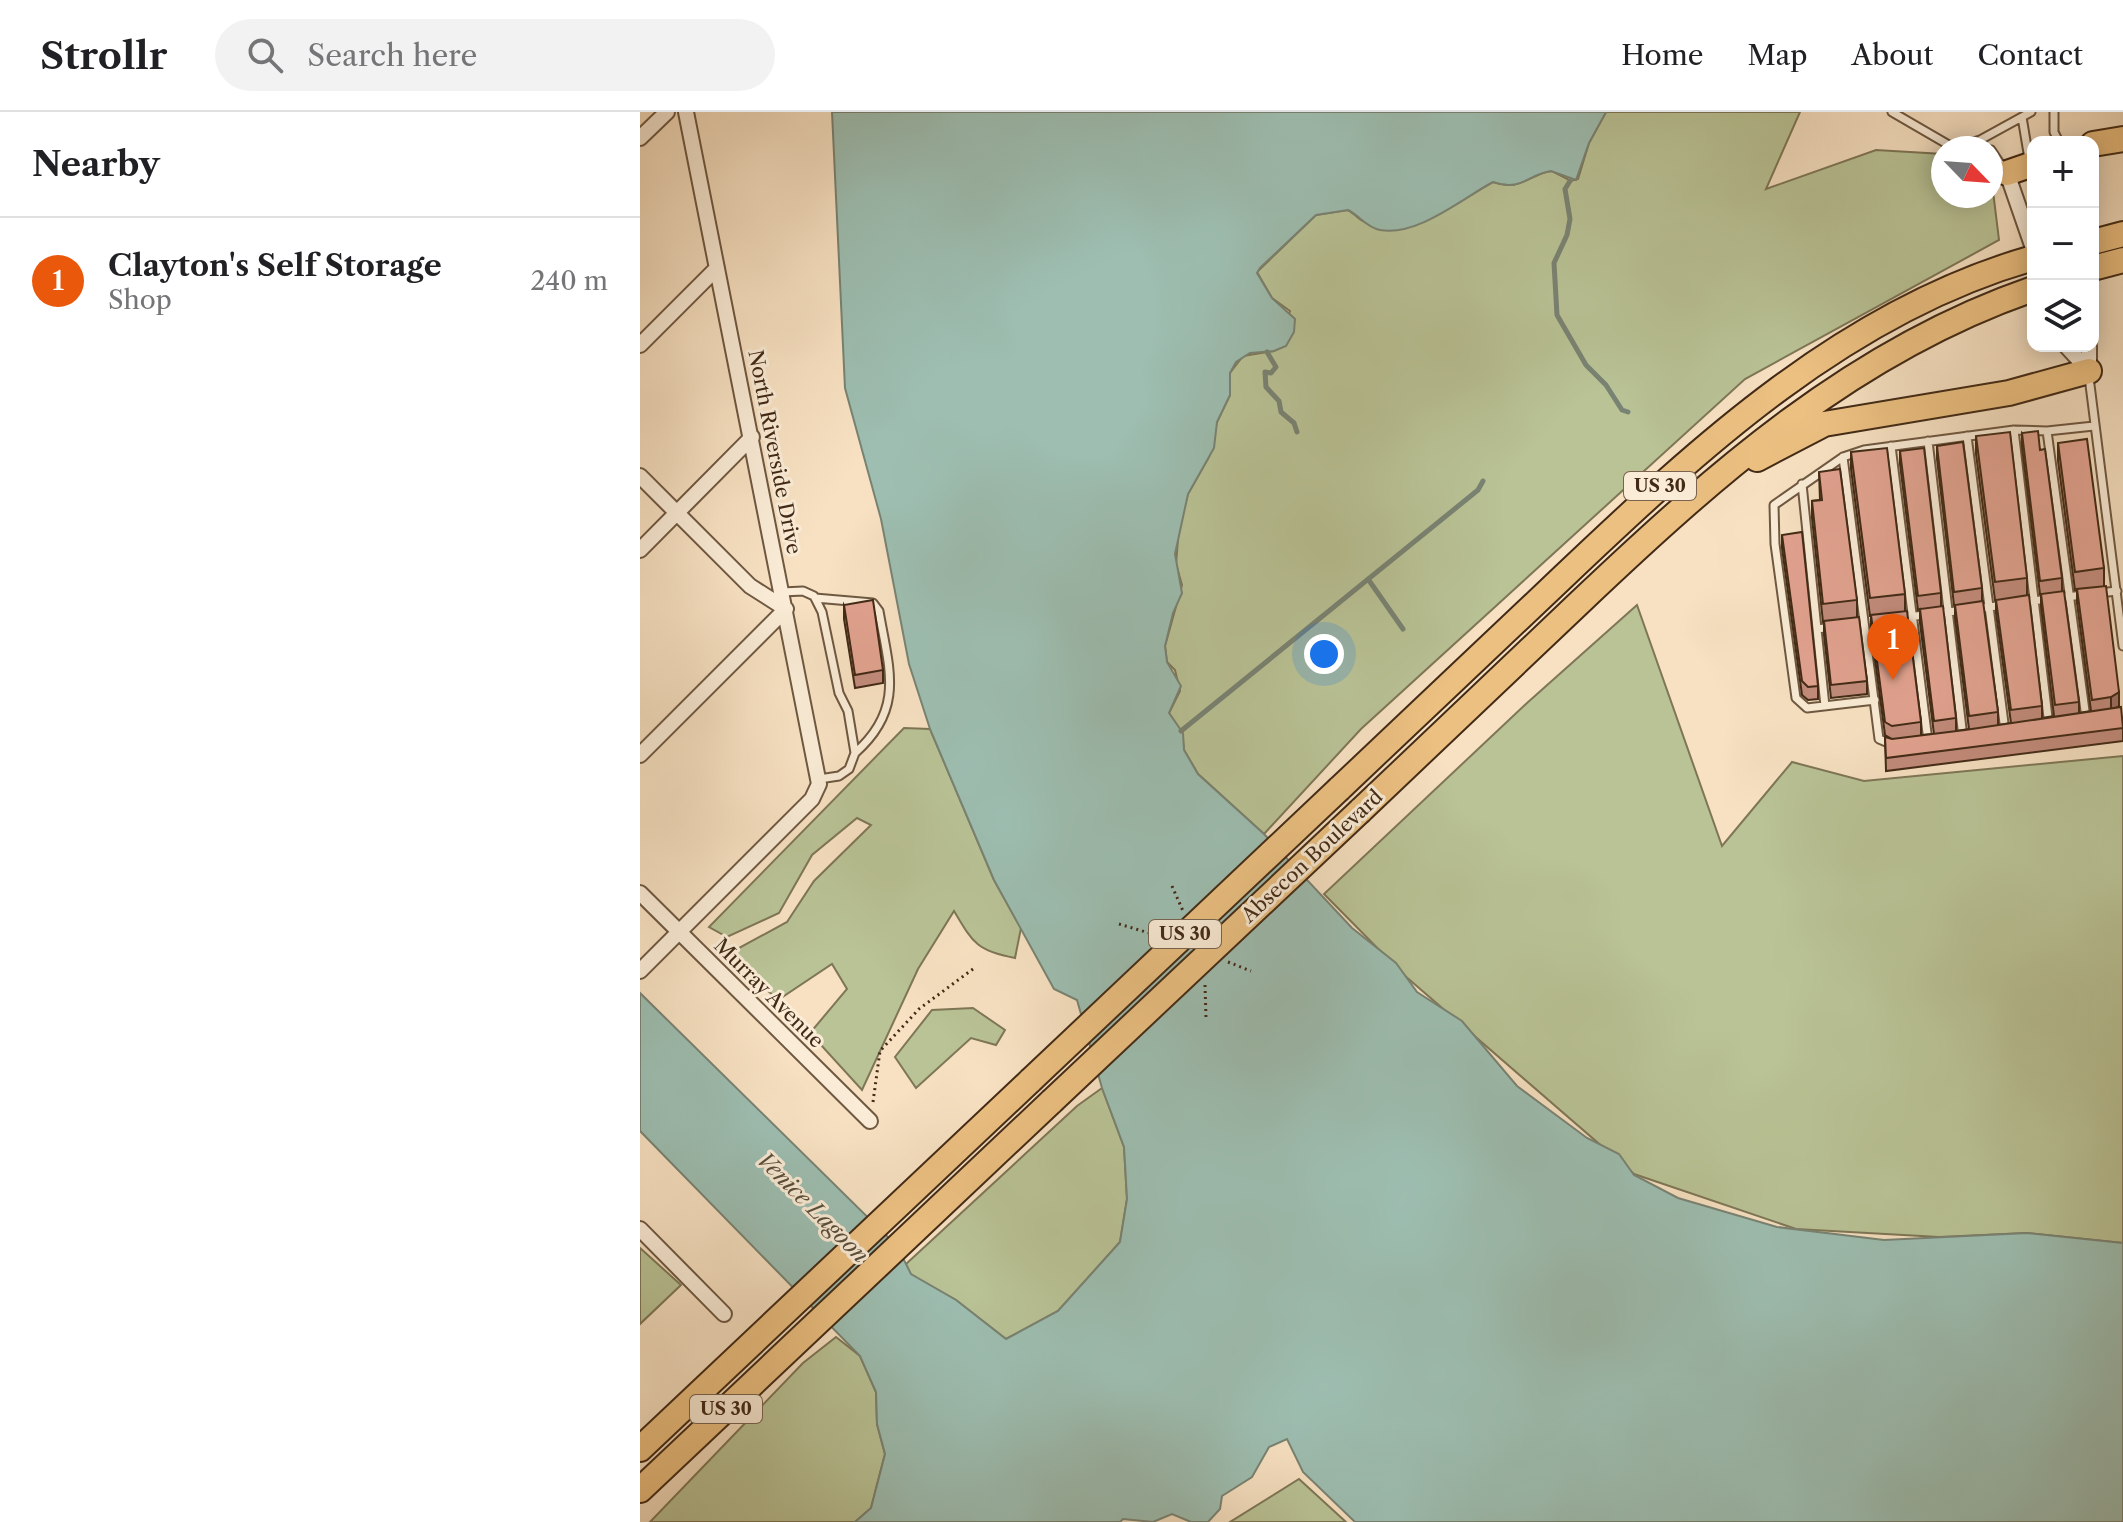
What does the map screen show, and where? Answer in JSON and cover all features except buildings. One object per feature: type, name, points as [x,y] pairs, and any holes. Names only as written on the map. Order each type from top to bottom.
[{"type":"highway","points":[[2099,143],[2123,139]]},
{"type":"highway","points":[[2007,173],[2027,168]]},
{"type":"highway","points":[[2099,240],[2123,234]]},
{"type":"highway","name":"Absecon Boulevard","points":[[640,1449],[1725,428],[1808,368],[1872,329],[1977,278],[2027,260]]},
{"type":"highway","points":[[2099,266],[2123,260]]},
{"type":"highway","name":"Absecon Boulevard","points":[[640,1490],[1690,499],[1778,426],[1852,377],[1950,324],[2027,292]]},
{"type":"highway","points":[[1690,499],[1789,440],[1824,424],[2009,393],[2089,371]]},
{"type":"street","points":[[640,138],[667,112]]},
{"type":"street","name":"North Riverside Drive","points":[[686,112],[819,779]]},
{"type":"street","points":[[2007,173],[2027,231]]},
{"type":"street","points":[[640,345],[717,268]]},
{"type":"street","points":[[2072,352],[2089,371]]},
{"type":"street","points":[[2089,352],[2089,371]]},
{"type":"street","points":[[640,550],[752,437]]},
{"type":"street","points":[[640,476],[750,586],[786,609],[640,755]]},
{"type":"street","points":[[640,971],[812,799],[819,789],[819,779]]},
{"type":"street","name":"Murray Avenue","points":[[640,893],[870,1121]]},
{"type":"street","points":[[640,1229],[724,1314]]},
{"type":"lane","points":[[1892,112],[1931,136]]},
{"type":"lane","points":[[1986,136],[2031,112]]},
{"type":"lane","points":[[2054,112],[2056,136]]},
{"type":"lane","points":[[2022,117],[2027,142]]},
{"type":"lane","points":[[2003,167],[2007,173]]},
{"type":"lane","points":[[2089,371],[2089,394],[2123,646]]},
{"type":"lane","points":[[1875,700],[1807,708],[1799,706],[1773,517],[1774,505],[1843,457],[1891,446],[2014,430],[2047,431],[2094,426]]},
{"type":"lane","points":[[2014,430],[2049,726]]},
{"type":"lane","points":[[2047,431],[2072,596],[2086,721]]},
{"type":"lane","points":[[1967,436],[2005,731]]},
{"type":"lane","points":[[1928,441],[1963,737]]},
{"type":"lane","points":[[1891,446],[1928,741]]},
{"type":"lane","points":[[1843,457],[1879,739],[1885,745],[1903,744]]},
{"type":"lane","points":[[1802,484],[1825,706]]},
{"type":"lane","points":[[782,592],[803,591],[815,598],[873,603],[879,611],[892,685],[886,712],[872,738],[855,753],[849,769],[839,776],[819,779]]},
{"type":"lane","points":[[1896,619],[2117,591]]},
{"type":"lane","points":[[815,598],[822,612],[839,693],[848,711],[855,753]]},
{"type":"lane","points":[[1817,629],[1880,621]]},
{"type":"lane","points":[[2074,723],[2100,719]]},
{"type":"lane","points":[[2034,727],[2061,724]]},
{"type":"lane","points":[[1991,733],[2020,729]]},
{"type":"lane","points":[[1951,738],[1977,735]]},
{"type":"lane","points":[[1916,742],[1939,740]]},
{"type":"path","points":[[870,1121],[880,1051],[919,1009],[973,969]]},
{"type":"green space","points":[[1606,112],[1800,112],[1766,189],[1876,150],[1931,153],[1931,208],[1995,208],[1999,240],[1745,379],[1361,729],[1264,834],[1198,774],[1184,750],[1182,733],[1169,713],[1180,691],[1175,670],[1167,662],[1165,646],[1182,585],[1176,564],[1179,527],[1188,494],[1209,457],[1217,422],[1230,395],[1230,373],[1243,356],[1274,351],[1290,311],[1272,298],[1257,272],[1316,215],[1348,210],[1363,221],[1383,225],[1418,222],[1433,217],[1493,182],[1518,184],[1552,171],[1571,181],[1578,179],[1589,143]]},
{"type":"green space","points":[[1637,605],[1722,846],[1792,762],[1864,781],[2123,756],[2123,1243],[2027,1233],[1939,1237],[1796,1229],[1634,1174],[1404,975],[1324,894],[1527,703]]},
{"type":"green space","points":[[904,728],[930,729],[994,880],[1021,928],[1015,958],[1002,955],[977,944],[954,911],[918,969],[862,1090],[810,1033],[847,989],[832,964],[778,1000],[728,954],[787,922],[814,881],[871,825],[857,818],[812,855],[779,913],[727,937],[709,927]]},
{"type":"green space","points":[[973,1008],[1005,1030],[996,1045],[971,1038],[916,1088],[895,1057],[932,1010]]},
{"type":"green space","points":[[1102,1088],[1124,1147],[1127,1199],[1120,1242],[1058,1311],[1006,1339],[956,1300],[910,1274],[906,1264],[1077,1106]]},
{"type":"green space","points":[[640,1248],[681,1285],[640,1324]]},
{"type":"green space","points":[[836,1337],[860,1356],[876,1392],[877,1424],[885,1454],[871,1508],[855,1522],[650,1522],[803,1363]]},
{"type":"green space","points":[[1299,1479],[1346,1522],[1230,1522]]},
{"type":"water","name":"Venice Lagoon","points":[[832,112],[1606,112],[1589,143],[1576,180],[1551,171],[1518,184],[1493,182],[1439,215],[1394,231],[1375,229],[1348,210],[1316,215],[1260,268],[1257,273],[1272,298],[1295,319],[1294,332],[1286,346],[1274,351],[1250,353],[1236,362],[1230,373],[1230,395],[1217,422],[1214,448],[1188,494],[1175,554],[1182,593],[1173,613],[1165,646],[1167,662],[1181,686],[1169,713],[1183,733],[1184,750],[1198,774],[1264,834],[1352,928],[1396,963],[1417,992],[1462,1021],[1517,1086],[1587,1138],[1619,1154],[1634,1175],[1678,1198],[1777,1227],[1884,1240],[2027,1233],[2123,1243],[2123,1522],[1355,1522],[1303,1472],[1287,1439],[1269,1447],[1252,1477],[1222,1496],[1220,1509],[1208,1522],[1191,1522],[1172,1514],[1153,1522],[1123,1519],[1120,1522],[855,1522],[871,1508],[885,1454],[877,1424],[876,1392],[860,1356],[640,1131],[640,993],[897,1246],[911,1274],[956,1300],[1006,1339],[1058,1311],[1120,1242],[1127,1199],[1124,1147],[1102,1088],[1077,1000],[1054,989],[994,880],[930,729],[909,664],[881,519],[845,388]]},
{"type":"waterway","points":[[1570,181],[1565,189],[1570,219],[1567,235],[1554,263],[1557,315],[1586,365],[1606,385],[1622,410],[1628,412]]},
{"type":"waterway","points":[[1267,352],[1276,367],[1271,373],[1265,372],[1266,387],[1279,401],[1281,412],[1294,423],[1297,432]]},
{"type":"waterway","points":[[1181,731],[1478,490],[1483,481]]},
{"type":"waterway","points":[[1368,579],[1403,629]]},
{"type":"place","name":"Clayton's Self Storage","points":[[1893,680]]}]
